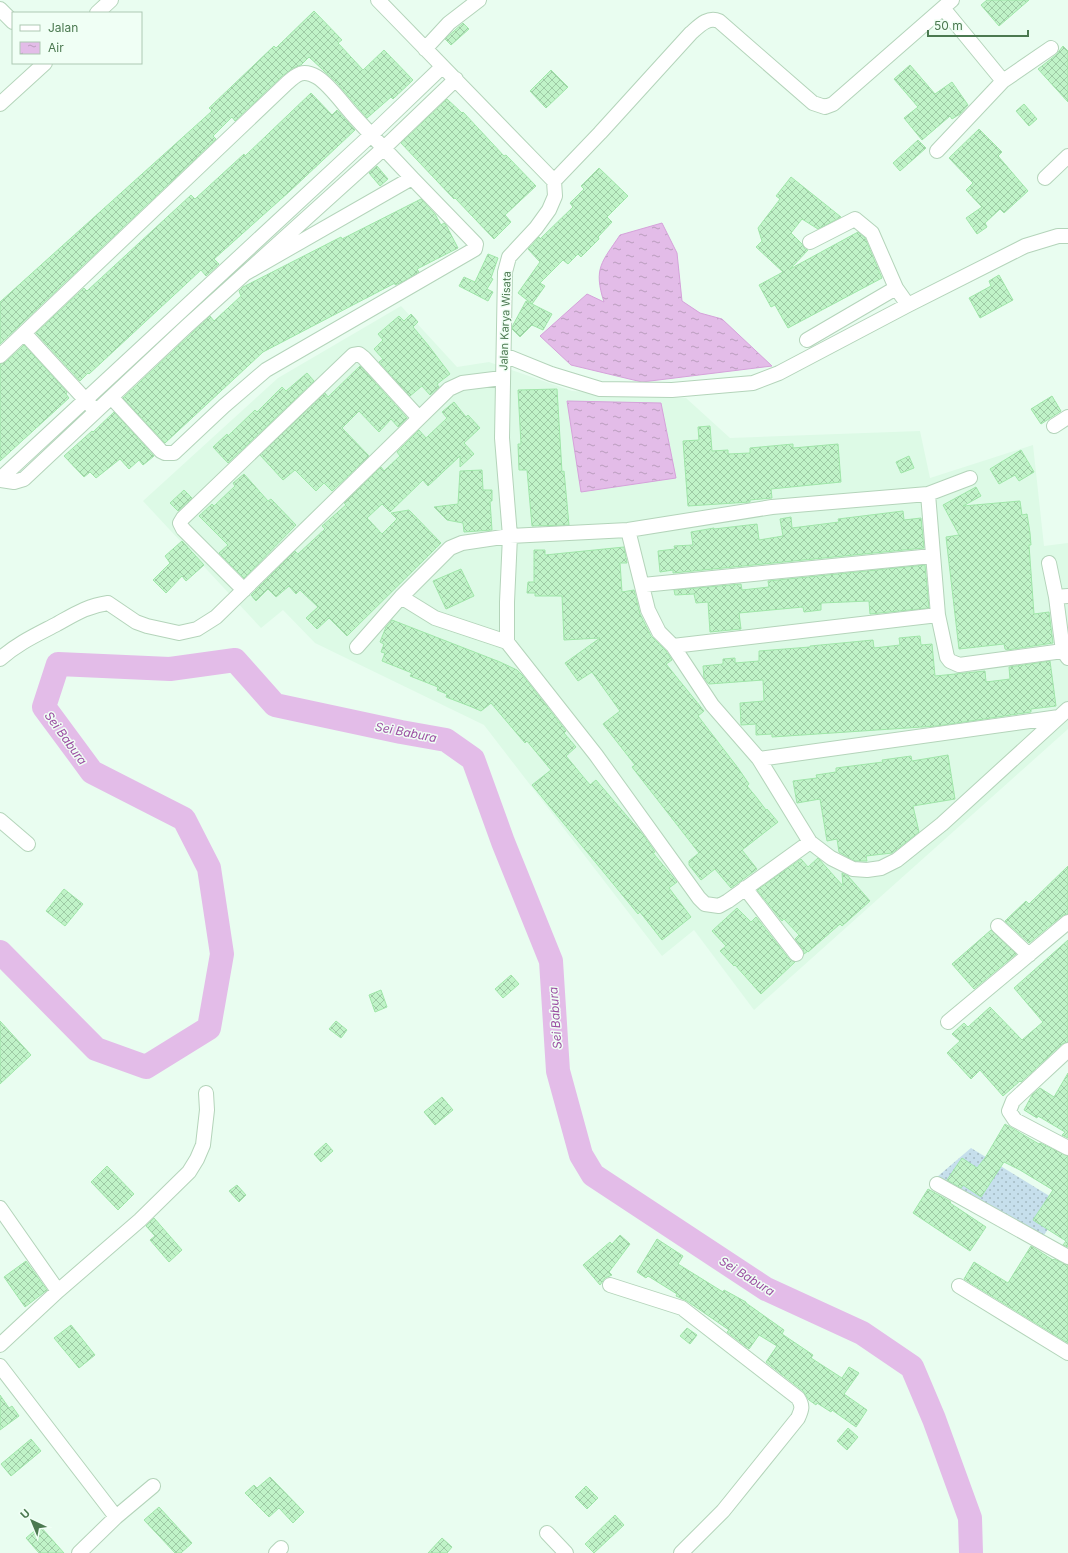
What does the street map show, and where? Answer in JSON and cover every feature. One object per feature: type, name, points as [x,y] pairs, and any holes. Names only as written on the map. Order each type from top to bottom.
[{"type":"street","points":[[98,12],[111,0]]},
{"type":"street","points":[[378,0],[554,181],[691,34],[705,22],[714,19],[719,21],[813,103],[825,107],[833,104],[948,4],[1003,81]]},
{"type":"street","points":[[425,49],[449,23],[479,0]]},
{"type":"street","points":[[0,9],[12,21]]},
{"type":"street","points":[[937,151],[1003,81],[1051,48]]},
{"type":"street","points":[[0,104],[44,64]]},
{"type":"street","points":[[0,479],[371,136],[442,67]]},
{"type":"street","points":[[0,356],[25,334],[298,73],[306,73],[320,79],[371,136],[476,244],[475,248],[266,370],[174,452],[165,454],[161,451],[112,398]]},
{"type":"street","points":[[0,479],[14,482],[24,479],[187,326],[384,148],[456,79]]},
{"type":"street","points":[[1046,178],[1068,156]]},
{"type":"street","points":[[246,273],[412,178]]},
{"type":"street","name":"Jalan Karya Wisata","points":[[507,642],[510,536],[502,438],[505,272],[509,257],[536,228],[549,210],[554,196],[554,181]]},
{"type":"street","points":[[810,242],[855,219],[872,233],[896,288],[908,305]]},
{"type":"street","points":[[504,355],[551,374],[600,389],[672,390],[753,383],[779,373],[908,305],[1025,246],[1058,236],[1068,236]]},
{"type":"street","points":[[807,340],[896,288]]},
{"type":"street","points":[[25,334],[96,411]]},
{"type":"street","points":[[244,590],[183,529],[180,523],[183,518],[353,355],[359,354],[364,358],[419,418]]},
{"type":"street","points":[[0,659],[16,646],[79,611],[95,605],[108,603],[136,622],[147,626],[179,633],[197,629],[216,617],[449,389],[462,383],[502,378]]},
{"type":"street","points":[[1054,426],[1068,417]]},
{"type":"street","points":[[357,647],[401,597],[450,548],[462,543],[510,536],[628,530],[772,507],[928,494],[970,478]]},
{"type":"street","points":[[928,494],[938,615],[947,657],[955,664],[959,665],[1066,654],[1062,596],[1049,564]]},
{"type":"street","points":[[628,530],[643,585],[648,610],[659,632],[673,646],[712,706],[759,759],[810,842],[831,858],[853,869],[866,870],[881,868],[897,860],[942,824],[1064,713]]},
{"type":"street","points":[[643,585],[932,556]]},
{"type":"street","points":[[401,597],[435,618],[507,642],[596,755],[699,898],[705,904],[720,906],[810,842]]},
{"type":"street","points":[[673,646],[938,615]]},
{"type":"street","points":[[759,759],[1064,713]]},
{"type":"street","points":[[0,820],[28,844]]},
{"type":"street","points":[[745,888],[796,954]]},
{"type":"street","points":[[948,1022],[1068,922]]},
{"type":"street","points":[[998,926],[1029,954]]},
{"type":"street","points":[[1066,1056],[1013,1101],[1009,1111],[1015,1120],[1068,1148]]},
{"type":"street","points":[[0,1345],[58,1291],[140,1220],[189,1172],[203,1145],[207,1110],[206,1092]]},
{"type":"street","points":[[937,1184],[1068,1257]]},
{"type":"street","points":[[0,1208],[58,1291]]},
{"type":"street","points":[[610,1285],[682,1308],[798,1398],[802,1405],[802,1410],[798,1418],[723,1511],[681,1553]]},
{"type":"street","points":[[959,1286],[1068,1353]]},
{"type":"street","points":[[0,1366],[116,1517]]},
{"type":"street","points":[[78,1553],[116,1517],[153,1486]]},
{"type":"street","points":[[546,1533],[566,1553]]},
{"type":"shaded area","points":[[401,306],[457,367],[489,362],[572,391],[686,398],[730,438],[920,431],[930,478],[1033,445],[1044,546],[1068,543],[1068,729],[754,1010],[694,930],[662,956],[484,725],[315,643],[283,610],[261,628],[143,501],[278,378]]},
{"type":"shaded area","points":[[971,1148],[1064,1205],[1040,1241],[937,1177]]},
{"type":"water","points":[[662,223],[677,253],[682,301],[700,313],[722,319],[772,366],[642,382],[571,365],[540,336],[587,294],[604,302],[599,281],[599,273],[604,259],[620,235]]},
{"type":"water","points":[[567,401],[661,403],[676,478],[581,492]]},
{"type":"building","points":[[987,0],[1029,0],[999,26],[981,5]]},
{"type":"building","points":[[314,11],[342,40],[338,43],[363,70],[384,50],[413,80],[393,99],[391,97],[367,118],[337,83],[309,57],[301,65],[293,68],[281,77],[235,121],[232,117],[213,136],[216,139],[0,344],[0,302],[212,111],[209,108],[274,46],[276,48]]},
{"type":"building","points":[[463,23],[469,29],[451,45],[445,39]]},
{"type":"building","points":[[1063,46],[1068,51],[1068,102],[1038,69],[1056,55]]},
{"type":"building","points":[[910,65],[935,94],[952,82],[968,105],[960,114],[952,119],[950,116],[922,140],[904,118],[918,107],[894,79]]},
{"type":"building","points":[[551,70],[568,87],[546,108],[530,91]]},
{"type":"building","points":[[311,93],[332,115],[337,110],[355,130],[214,259],[219,264],[206,276],[201,270],[80,381],[36,333],[84,288],[87,291],[191,195],[195,199],[244,154],[245,156]]},
{"type":"building","points":[[447,99],[462,113],[463,112],[504,156],[506,155],[536,186],[505,215],[511,222],[494,239],[401,143]]},
{"type":"building","points":[[1024,104],[1037,119],[1029,126],[1016,111]]},
{"type":"building","points":[[979,129],[1002,152],[998,156],[1028,191],[1004,213],[1000,209],[985,223],[987,227],[977,234],[966,218],[982,207],[966,190],[973,183],[949,158]]},
{"type":"building","points":[[918,140],[926,148],[900,171],[893,163]]},
{"type":"building","points":[[377,166],[388,179],[380,186],[369,173]]},
{"type":"building","points":[[599,168],[628,196],[607,217],[612,222],[598,237],[599,239],[581,257],[578,254],[568,264],[563,260],[540,283],[545,286],[532,304],[518,293],[540,262],[528,249],[539,237],[540,239],[573,207],[570,203],[584,189],[581,186]]},
{"type":"building","points":[[791,177],[841,217],[818,229],[802,219],[791,233],[805,249],[808,250],[790,269],[858,232],[865,238],[882,278],[788,328],[775,305],[771,307],[759,285],[783,272],[756,247],[762,241],[758,228],[780,199],[776,196]]},
{"type":"building","points":[[421,199],[435,214],[441,225],[444,223],[446,225],[458,248],[417,269],[419,272],[402,282],[395,285],[395,283],[263,352],[165,443],[123,398],[210,316],[214,321],[241,296],[239,291],[243,287],[341,237],[342,239]]},
{"type":"building","points":[[488,254],[498,258],[491,278],[493,279],[487,289],[493,292],[488,301],[459,286],[464,277],[475,282]]},
{"type":"building","points":[[999,275],[1013,300],[980,318],[969,298],[991,286],[989,281]]},
{"type":"building","points":[[526,301],[552,314],[543,330],[532,325],[520,337],[512,329]]},
{"type":"building","points":[[411,314],[418,322],[413,327],[450,374],[437,384],[439,387],[430,395],[422,386],[410,396],[379,362],[383,359],[374,349],[383,340],[378,334],[399,316],[404,321]]},
{"type":"building","points":[[24,345],[67,392],[66,394],[69,398],[0,461],[0,364],[6,362]]},
{"type":"building","points":[[360,366],[407,418],[398,427],[391,419],[379,432],[359,411],[342,428],[369,456],[332,491],[324,483],[316,491],[295,470],[283,480],[260,455],[325,393],[328,397]]},
{"type":"building","points":[[307,373],[314,381],[228,463],[213,447],[227,434],[228,436],[255,410],[257,412],[282,387],[286,391]]},
{"type":"building","points":[[557,389],[562,472],[564,471],[569,525],[532,526],[527,470],[519,470],[518,444],[521,444],[518,390]]},
{"type":"building","points":[[1052,396],[1061,411],[1041,424],[1031,409]]},
{"type":"building","points":[[454,402],[466,417],[468,415],[480,428],[464,443],[474,454],[460,467],[460,456],[428,486],[423,480],[390,512],[382,504],[367,518],[382,534],[397,519],[391,513],[409,510],[441,543],[347,636],[329,618],[317,629],[306,618],[318,607],[300,590],[296,594],[289,586],[276,597],[268,589],[256,601],[251,595],[295,551],[298,554],[325,529],[322,526],[346,505],[344,503],[381,467],[384,471],[400,456],[397,452],[419,430],[426,438],[447,418],[442,412]]},
{"type":"building","points":[[114,412],[154,456],[143,465],[139,460],[129,469],[120,459],[96,478],[90,472],[84,477],[64,456]]},
{"type":"building","points":[[710,426],[712,451],[728,450],[728,454],[750,453],[750,448],[793,444],[793,448],[838,444],[841,482],[771,489],[772,498],[750,500],[750,502],[688,506],[683,441],[699,440],[698,427]]},
{"type":"building","points":[[1021,450],[1034,472],[1019,481],[1015,475],[999,484],[990,469]]},
{"type":"building","points":[[909,456],[914,468],[901,473],[896,462]]},
{"type":"building","points":[[482,470],[483,490],[492,490],[492,501],[490,501],[492,530],[464,532],[463,523],[447,520],[434,507],[458,504],[460,471]]},
{"type":"building","points":[[244,474],[268,501],[271,499],[296,525],[244,578],[219,553],[228,545],[199,516],[212,504],[214,506],[235,486],[233,483]]},
{"type":"building","points":[[976,487],[981,496],[963,506],[1020,501],[1022,515],[1027,514],[1031,545],[1029,545],[1034,614],[1049,612],[1053,643],[1007,650],[1005,649],[1004,644],[959,649],[946,537],[959,535],[943,505]]},
{"type":"building","points":[[184,490],[192,498],[178,511],[170,503]]},
{"type":"building","points":[[903,511],[904,520],[921,518],[924,548],[673,573],[673,570],[660,572],[658,551],[675,549],[674,546],[693,545],[691,532],[714,528],[757,524],[759,540],[783,536],[780,519],[791,517],[792,528],[839,522],[838,519]]},
{"type":"building","points":[[182,541],[204,565],[186,581],[182,576],[166,593],[153,580],[170,563],[165,556]]},
{"type":"building","points":[[624,547],[627,563],[620,563],[622,592],[634,590],[640,614],[651,636],[666,651],[672,660],[666,664],[704,711],[698,716],[738,768],[749,784],[747,786],[766,810],[767,809],[778,822],[742,850],[757,869],[731,888],[715,869],[701,880],[689,865],[689,861],[699,853],[632,767],[635,765],[603,724],[620,711],[592,672],[578,681],[565,663],[600,638],[564,640],[562,596],[535,596],[535,593],[527,593],[528,582],[534,582],[534,550],[545,550],[545,555]]},
{"type":"building","points":[[925,565],[929,608],[870,614],[869,601],[821,603],[821,610],[804,612],[803,607],[739,613],[741,629],[710,632],[708,602],[696,603],[694,594],[675,595],[674,590],[741,584],[742,590],[769,587],[768,581]]},
{"type":"building","points":[[461,569],[474,596],[446,609],[433,581]]},
{"type":"building","points":[[392,620],[517,670],[566,731],[564,733],[576,747],[566,756],[590,785],[596,780],[644,836],[655,852],[653,853],[677,882],[669,888],[691,917],[662,940],[640,912],[638,914],[532,785],[551,770],[527,741],[525,743],[491,703],[481,711],[446,697],[447,694],[437,690],[438,687],[410,676],[412,673],[382,661],[385,653],[381,652],[384,644],[380,642],[386,627]]},
{"type":"building","points":[[920,636],[921,645],[932,644],[935,676],[985,671],[986,682],[1010,679],[1009,667],[1050,661],[1056,706],[1031,709],[1031,712],[937,726],[772,737],[772,734],[756,735],[756,724],[741,725],[740,703],[764,701],[763,680],[709,684],[704,678],[703,666],[723,664],[723,659],[735,658],[735,663],[759,661],[759,651],[873,640],[874,648],[900,645],[899,638]]},
{"type":"building","points":[[948,755],[955,799],[913,806],[919,832],[892,853],[866,856],[867,861],[855,861],[839,852],[837,839],[827,841],[820,799],[797,803],[793,781],[817,778],[816,775],[836,772],[836,768],[883,762],[882,760],[911,756],[912,761]]},
{"type":"building","points":[[818,858],[843,886],[842,873],[848,876],[870,901],[842,926],[840,924],[804,954],[803,949],[795,939],[799,935],[784,919],[782,921],[757,890],[801,859],[808,867]]},
{"type":"building","points":[[1068,866],[1068,914],[1063,915],[1029,943],[1005,921],[1026,901],[1029,904]]},
{"type":"building","points":[[64,889],[83,904],[65,926],[46,911]]},
{"type":"building","points":[[737,908],[751,922],[756,917],[789,959],[795,962],[761,994],[720,951],[726,946],[712,931]]},
{"type":"building","points":[[991,930],[1016,954],[974,989],[952,964]]},
{"type":"building","points":[[1068,940],[1068,1042],[1062,1044],[1021,1082],[1020,1081],[1003,1096],[980,1070],[971,1079],[947,1053],[960,1041],[952,1034],[964,1023],[968,1027],[990,1007],[1022,1040],[1043,1022],[1014,988]]},
{"type":"building","points":[[511,975],[519,984],[503,998],[495,989]]},
{"type":"building","points":[[381,990],[387,1007],[375,1012],[369,995]]},
{"type":"building","points":[[0,1021],[31,1055],[0,1084]]},
{"type":"building","points":[[336,1021],[347,1030],[341,1038],[329,1029]]},
{"type":"building","points":[[1068,1073],[1068,1138],[1062,1135],[1065,1132],[1038,1116],[1037,1118],[1024,1110],[1032,1095],[1040,1088],[1054,1097]]},
{"type":"building","points":[[442,1097],[453,1110],[435,1125],[424,1112]]},
{"type":"building","points":[[1005,1124],[1039,1144],[1040,1143],[1068,1156],[1068,1247],[1063,1245],[1066,1241],[1033,1220],[1053,1190],[1020,1170],[1004,1162],[981,1197],[963,1185],[961,1188],[947,1180],[962,1158],[977,1168],[985,1158]]},
{"type":"building","points":[[326,1143],[333,1151],[321,1162],[314,1154]]},
{"type":"building","points":[[107,1166],[134,1194],[118,1210],[91,1182]]},
{"type":"building","points":[[237,1185],[246,1195],[239,1202],[229,1191]]},
{"type":"building","points":[[928,1189],[951,1202],[950,1203],[986,1227],[970,1251],[913,1213]]},
{"type":"building","points":[[154,1218],[182,1250],[169,1262],[150,1240],[155,1236],[146,1226]]},
{"type":"building","points":[[620,1235],[630,1244],[609,1272],[612,1275],[605,1278],[600,1285],[583,1265],[610,1242],[612,1244]]},
{"type":"building","points":[[657,1239],[683,1256],[678,1264],[723,1292],[724,1290],[746,1302],[784,1330],[782,1334],[813,1355],[811,1358],[842,1378],[849,1367],[859,1373],[844,1394],[867,1410],[856,1427],[832,1410],[831,1412],[809,1400],[803,1391],[766,1362],[777,1346],[759,1335],[749,1349],[727,1332],[729,1330],[687,1301],[676,1296],[677,1294],[648,1276],[646,1278],[637,1272]]},
{"type":"building","points":[[1031,1246],[1053,1260],[1054,1259],[1068,1265],[1068,1343],[964,1279],[974,1262],[1008,1283]]},
{"type":"building","points":[[26,1261],[47,1290],[25,1307],[4,1277]]},
{"type":"building","points":[[71,1325],[95,1355],[79,1368],[54,1338]]},
{"type":"building","points":[[687,1328],[697,1335],[690,1344],[680,1336]]},
{"type":"building","points":[[0,1395],[9,1408],[12,1406],[19,1416],[0,1430]]},
{"type":"building","points":[[848,1428],[858,1437],[847,1450],[837,1441]]},
{"type":"building","points":[[31,1439],[41,1451],[11,1476],[1,1464]]},
{"type":"building","points":[[270,1477],[304,1512],[293,1523],[279,1508],[269,1517],[245,1493],[254,1485],[257,1488]]},
{"type":"building","points":[[586,1486],[598,1498],[587,1509],[575,1497]]},
{"type":"building","points":[[159,1507],[192,1543],[181,1553],[175,1553],[144,1520]]},
{"type":"building","points":[[615,1515],[624,1525],[594,1553],[585,1544]]},
{"type":"building","points":[[40,1526],[64,1553],[39,1553],[26,1538]]},
{"type":"building","points":[[442,1538],[452,1547],[447,1553],[428,1553]]},
{"type":"waterway","name":"Sei Babura","points":[[0,952],[96,1049],[146,1067],[209,1028],[222,954],[209,868],[184,819],[92,772],[44,707],[58,664],[170,669],[235,660],[275,705],[446,740],[473,759],[503,842],[551,961],[558,1071],[581,1155],[593,1175],[766,1289],[862,1333],[912,1367],[934,1419],[970,1518],[971,1553]]}]
